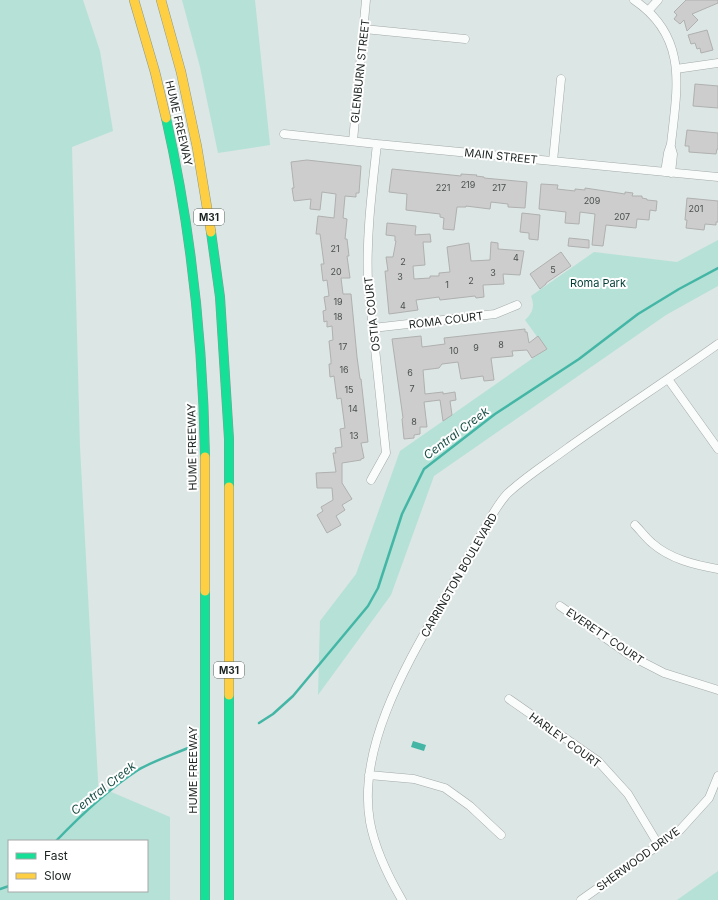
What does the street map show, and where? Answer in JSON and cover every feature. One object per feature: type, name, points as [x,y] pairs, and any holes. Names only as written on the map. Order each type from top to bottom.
[{"type":"highway","name":"HUME FREEWAY","points":[[134,0],[163,102],[177,168],[188,228],[198,316],[205,437],[205,900]]},
{"type":"highway","name":"HUME FREEWAY","points":[[161,0],[181,72],[197,147],[209,217],[220,304],[229,439],[229,900]]},
{"type":"street","name":"GLENBURN STREET","points":[[353,141],[366,0]]},
{"type":"street","points":[[634,0],[648,11],[662,28],[674,54],[677,82],[671,144],[672,154],[668,172]]},
{"type":"street","points":[[648,11],[658,0]]},
{"type":"street","points":[[364,29],[465,39]]},
{"type":"street","points":[[676,69],[718,63]]},
{"type":"street","points":[[553,162],[561,79]]},
{"type":"street","name":"MAIN STREET","points":[[284,134],[553,162],[718,177]]},
{"type":"street","name":"OSTIA COURT","points":[[371,480],[386,452],[367,258],[368,229],[377,144]]},
{"type":"street","name":"ROMA COURT","points":[[373,328],[495,314],[517,305]]},
{"type":"street","name":"CARRINGTON BOULEVARD","points":[[402,900],[390,880],[370,823],[368,810],[369,775],[375,742],[387,709],[415,650],[491,517],[506,495],[527,477],[626,406],[718,344]]},
{"type":"street","points":[[668,379],[718,449]]},
{"type":"street","points":[[635,525],[653,544],[676,558],[698,566],[718,569]]},
{"type":"street","name":"EVERETT COURT","points":[[560,606],[631,656],[664,673],[718,690]]},
{"type":"street","name":"HARLEY COURT","points":[[509,699],[598,761],[628,794],[658,844]]},
{"type":"street","points":[[369,775],[414,779],[445,788],[470,806],[501,835]]},
{"type":"street","name":"SHERWOOD DRIVE","points":[[581,900],[658,844],[680,830],[709,798],[718,776]]},
{"type":"green space","points":[[0,0],[83,0],[100,51],[113,131],[72,147],[80,447],[99,799],[109,791],[170,817],[170,900],[0,900]]},
{"type":"green space","points":[[182,0],[255,0],[270,145],[218,153],[200,67]]},
{"type":"green space","name":"Roma Park","points":[[718,240],[718,286],[666,315],[434,476],[391,595],[318,695],[320,621],[356,574],[400,451],[546,349],[525,320],[530,315],[532,309],[533,303],[531,296],[594,252],[677,262]]},
{"type":"green space","points":[[718,871],[718,900],[677,900]]},
{"type":"shaded area","points":[[413,741],[426,745],[424,751],[411,747]]},
{"type":"building","points":[[686,0],[718,0],[718,3],[692,14],[698,20],[687,31],[684,20],[680,24],[674,19],[677,15],[674,12]]},
{"type":"building","points":[[707,30],[713,50],[701,53],[700,48],[697,49],[695,43],[691,44],[688,35]]},
{"type":"building","points":[[695,84],[718,86],[718,108],[693,106]]},
{"type":"building","points":[[687,130],[718,133],[718,149],[716,154],[689,152],[689,146],[685,146]]},
{"type":"building","points":[[307,160],[361,166],[359,193],[356,193],[356,197],[345,196],[343,218],[347,219],[345,239],[347,239],[349,256],[347,256],[350,278],[341,278],[343,294],[351,294],[357,357],[368,442],[361,443],[364,458],[361,460],[342,463],[342,483],[352,499],[342,505],[345,510],[336,516],[341,525],[327,533],[317,515],[323,511],[321,507],[333,500],[332,488],[317,488],[316,473],[336,472],[333,453],[336,453],[335,448],[342,447],[340,429],[345,428],[341,398],[337,399],[334,376],[330,377],[329,364],[331,364],[331,360],[329,341],[333,340],[332,326],[327,327],[327,321],[324,322],[323,311],[326,310],[324,297],[329,296],[327,280],[323,281],[321,264],[324,264],[320,234],[316,234],[318,216],[334,218],[336,194],[322,192],[320,210],[310,209],[311,199],[294,201],[291,162]]},
{"type":"building","points":[[392,169],[461,176],[461,174],[477,175],[476,176],[484,178],[527,182],[525,208],[508,207],[508,204],[491,202],[490,209],[466,206],[457,207],[454,230],[443,229],[444,218],[440,217],[440,214],[406,210],[407,194],[389,192]]},
{"type":"building","points":[[541,184],[558,185],[557,189],[575,191],[575,189],[585,190],[585,188],[625,194],[625,192],[633,193],[632,196],[642,196],[642,198],[647,200],[657,201],[656,211],[650,210],[649,220],[637,219],[636,228],[606,225],[603,246],[592,245],[595,214],[580,212],[579,224],[565,223],[566,212],[539,209]]},
{"type":"building","points":[[687,198],[718,201],[718,222],[716,222],[716,225],[705,224],[704,230],[686,228],[687,220],[685,220]]},
{"type":"building","points":[[522,213],[540,215],[538,240],[529,239],[529,233],[520,232]]},
{"type":"building","points":[[387,223],[416,226],[415,235],[430,234],[431,242],[423,242],[425,265],[413,266],[414,279],[430,278],[430,276],[439,276],[439,273],[450,272],[447,247],[469,243],[471,261],[490,260],[491,242],[498,243],[498,249],[524,251],[520,275],[503,274],[504,284],[483,285],[484,297],[476,298],[475,296],[440,300],[439,297],[416,300],[418,310],[389,314],[385,271],[388,271],[386,257],[393,257],[396,241],[395,236],[386,235]]},
{"type":"building","points":[[569,238],[589,240],[589,248],[568,246]]},
{"type":"building","points":[[561,252],[571,266],[546,283],[540,289],[530,274]]},
{"type":"building","points":[[525,329],[529,343],[538,336],[547,349],[532,358],[527,350],[512,351],[513,356],[491,358],[494,380],[484,381],[483,376],[461,379],[458,362],[442,364],[439,368],[423,370],[425,394],[455,392],[456,400],[450,401],[452,415],[443,421],[440,400],[424,402],[427,427],[420,427],[420,434],[414,435],[414,438],[404,439],[403,418],[392,339],[421,336],[422,347],[445,344],[444,338]]},
{"type":"waterway","name":"Central Creek","points":[[259,723],[273,714],[293,696],[368,606],[378,588],[402,514],[424,469],[495,414],[579,359],[638,314],[679,289],[718,268]]},
{"type":"waterway","name":"Central Creek","points":[[57,840],[95,803],[138,770],[188,748]]},
{"type":"waterway","name":"Central Creek","points":[[0,889],[8,886]]},
{"type":"traffic: fast","points":[[166,118],[183,203],[199,328],[205,457]]},
{"type":"traffic: fast","points":[[211,232],[220,297],[229,439],[229,487]]},
{"type":"traffic: fast","points":[[205,591],[205,900]]},
{"type":"traffic: fast","points":[[229,695],[229,900]]},
{"type":"traffic: slow","points":[[134,0],[155,72],[166,118]]},
{"type":"traffic: slow","points":[[161,0],[181,72],[197,147],[211,232]]},
{"type":"traffic: slow","points":[[205,457],[205,591]]},
{"type":"traffic: slow","points":[[229,487],[229,695]]}]
